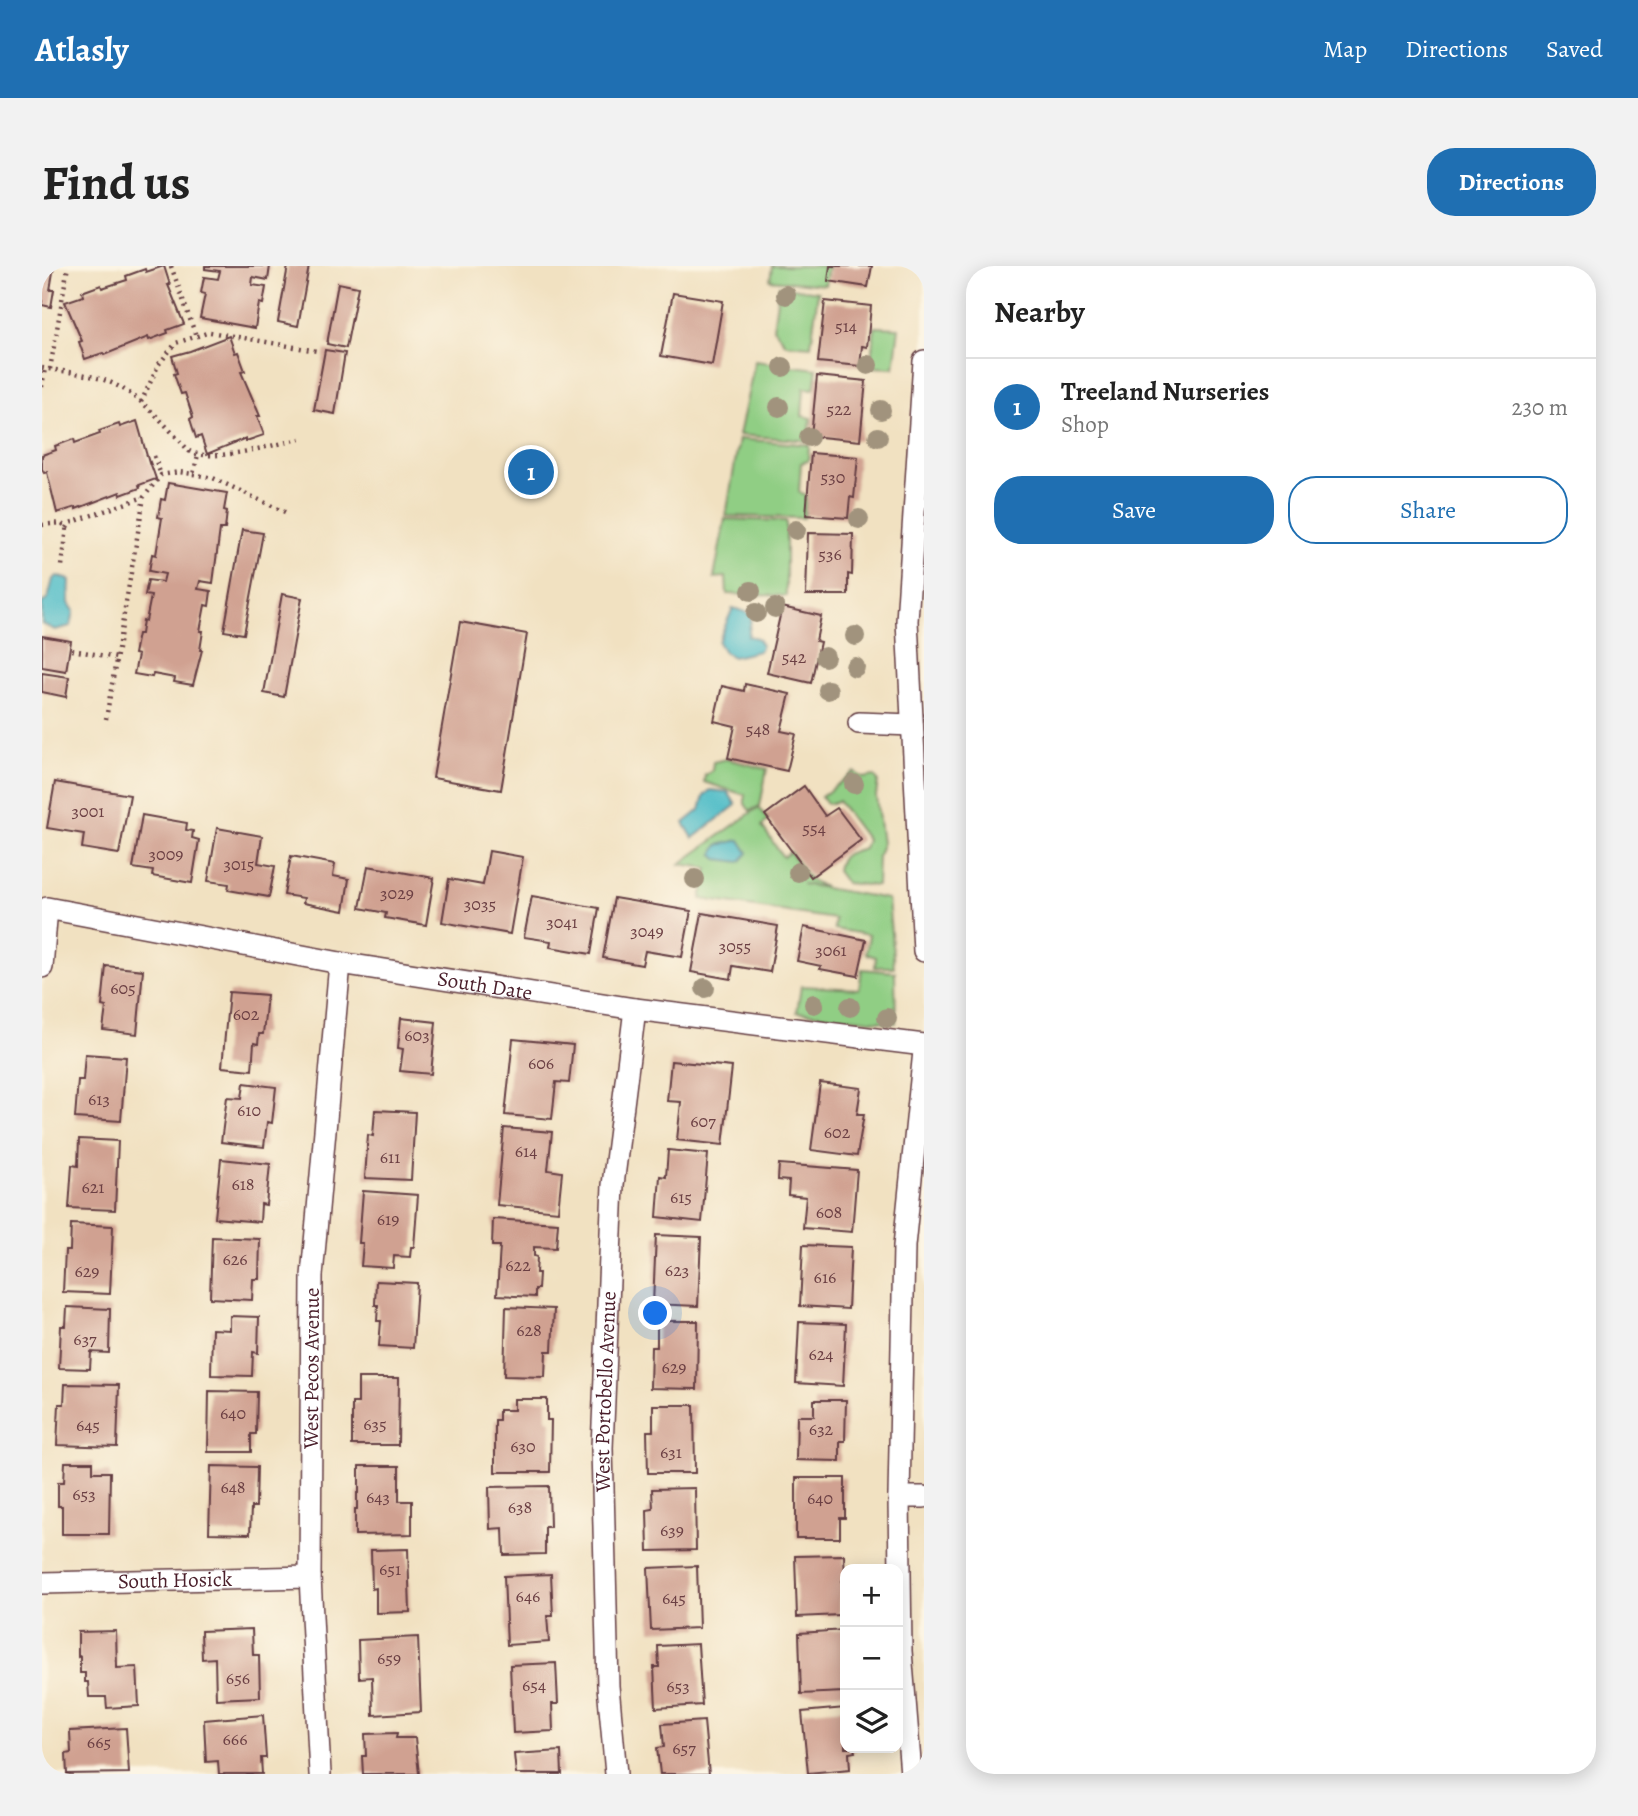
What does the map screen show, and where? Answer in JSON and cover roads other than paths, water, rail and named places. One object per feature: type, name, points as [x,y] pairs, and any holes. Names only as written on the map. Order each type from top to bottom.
[{"type":"street","points":[[924,361],[907,621],[924,951]]},
{"type":"street","points":[[859,723],[912,725]]},
{"type":"street","name":"South Date","points":[[42,967],[47,908],[340,962],[635,1009],[924,1045]]},
{"type":"street","name":"West Pecos Avenue","points":[[320,1774],[310,1577],[312,1276],[340,962]]},
{"type":"street","name":"West Portobello Avenue","points":[[616,1774],[608,1686],[602,1448],[612,1185],[635,1009]]},
{"type":"street","points":[[911,1774],[901,1651],[899,1497],[904,1246],[924,1051]]},
{"type":"street","points":[[899,1497],[924,1497]]},
{"type":"street","name":"South Hosick","points":[[42,1583],[310,1577]]},
{"type":"water","points":[[57,576],[70,580],[69,603],[74,611],[71,626],[55,630],[42,624],[42,603],[48,599],[53,579]]},
{"type":"water","points":[[733,608],[752,614],[748,636],[757,638],[762,645],[759,651],[733,657],[724,652],[718,642]]},
{"type":"water","points":[[710,790],[728,792],[736,805],[693,838],[684,823],[700,810],[704,796]]},
{"type":"water","points":[[740,840],[748,853],[740,862],[717,859],[713,854],[718,845]]},
{"type":"place","name":"Treeland Nurseries","points":[[531,472]]}]
